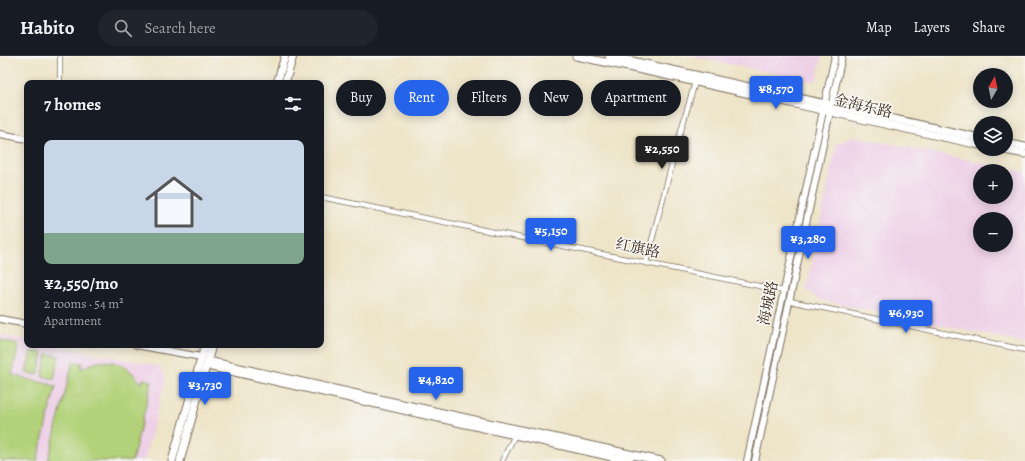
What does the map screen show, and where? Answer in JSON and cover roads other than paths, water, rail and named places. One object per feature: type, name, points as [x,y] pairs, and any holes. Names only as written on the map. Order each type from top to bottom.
[{"type":"main road","points":[[278,80],[285,56]]},
{"type":"main road","points":[[286,80],[292,56]]},
{"type":"main road","name":"金海东路","points":[[576,56],[695,82],[973,137]]},
{"type":"main road","name":"金海东路","points":[[609,56],[973,143]]},
{"type":"main road","points":[[1013,144],[1025,147]]},
{"type":"main road","points":[[1013,152],[1025,154]]},
{"type":"main road","points":[[180,461],[205,362],[205,348]]},
{"type":"main road","points":[[172,461],[211,348]]},
{"type":"main road","points":[[205,362],[630,461]]},
{"type":"main road","points":[[205,362],[661,461]]},
{"type":"street","points":[[60,56],[60,80]]},
{"type":"street","name":"海城路","points":[[755,461],[790,301],[828,108],[835,56]]},
{"type":"street","name":"海城路","points":[[747,461],[784,291],[842,56]]},
{"type":"street","points":[[646,263],[695,82]]},
{"type":"street","points":[[0,134],[24,138]]},
{"type":"street","name":"红旗路","points":[[324,198],[784,291]]},
{"type":"street","points":[[790,301],[1025,350]]},
{"type":"street","points":[[0,319],[24,323]]},
{"type":"street","points":[[148,348],[205,362]]},
{"type":"street","points":[[502,461],[515,435]]}]
